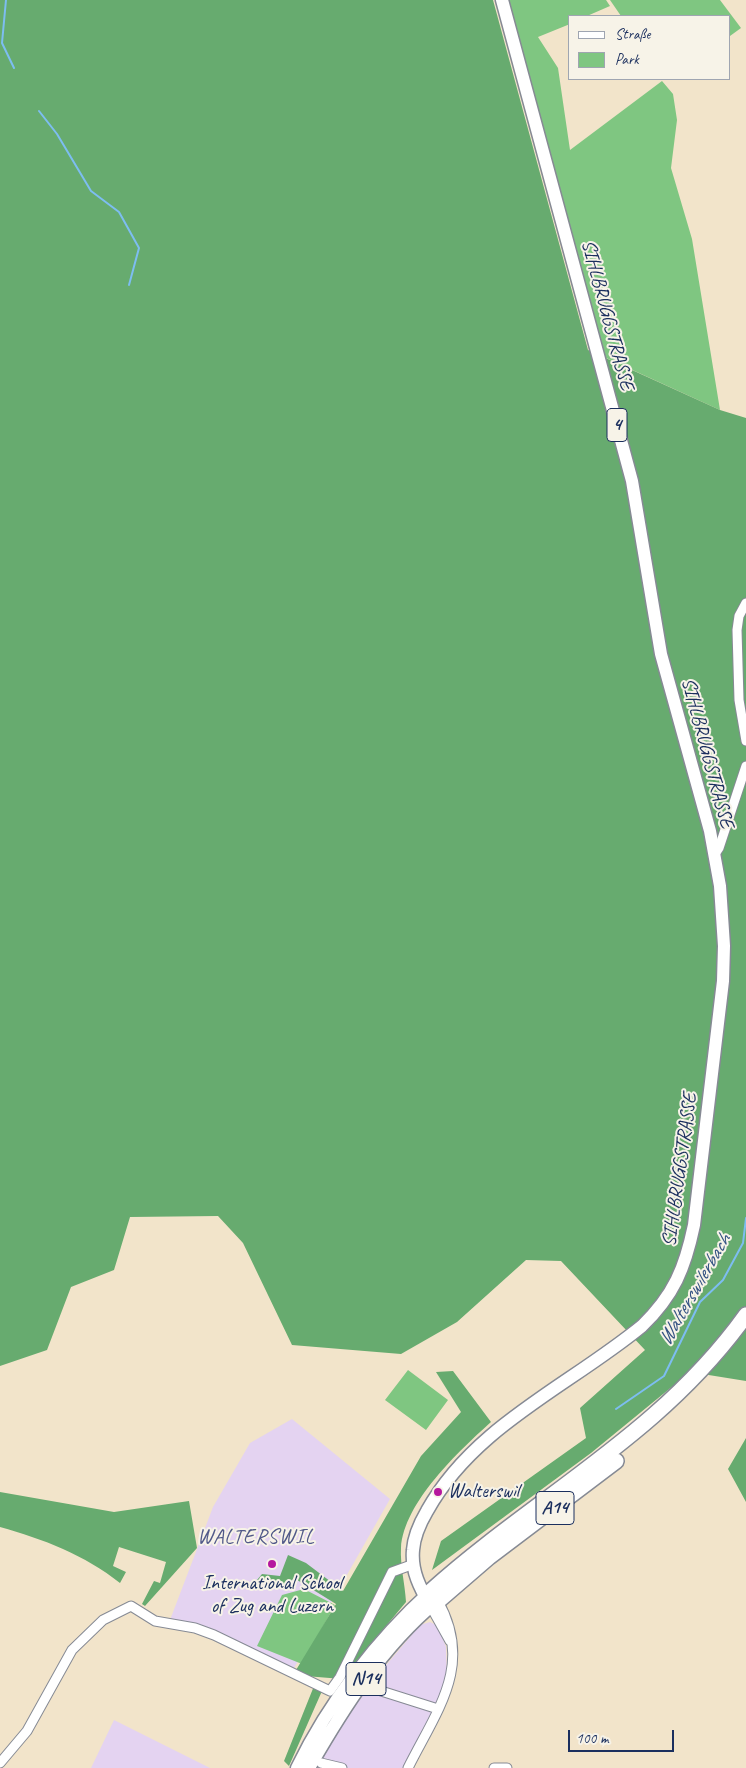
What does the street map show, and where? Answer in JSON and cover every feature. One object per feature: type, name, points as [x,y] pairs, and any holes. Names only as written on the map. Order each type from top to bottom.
[{"type":"highway","name":"A14","points":[[431,1599],[480,1550],[609,1454],[656,1415],[700,1371],[746,1315]]},
{"type":"highway","name":"A14","points":[[431,1599],[596,1478],[656,1428],[702,1384],[746,1332]]},
{"type":"main road","name":"SIHLBRUGGSTRASSE","points":[[414,1564],[413,1547],[420,1522],[434,1498],[459,1465],[492,1435],[642,1326],[666,1300],[682,1270],[694,1225],[723,981],[723,912],[715,854],[661,654],[632,481],[502,0]]},
{"type":"main road","points":[[414,1564],[431,1599]]},
{"type":"main road","name":"N14","points":[[315,1766],[334,1725],[365,1679],[431,1599]]},
{"type":"main road","name":"N14","points":[[297,1768],[323,1720],[389,1632],[431,1599]]},
{"type":"street","points":[[746,603],[739,616],[737,630],[740,662],[739,700],[746,741]]},
{"type":"street","points":[[715,854],[719,848],[746,766]]},
{"type":"street","points":[[0,1763],[28,1731],[72,1650],[103,1620],[131,1606],[155,1621],[195,1628],[214,1635],[330,1690],[340,1676],[392,1572],[414,1564]]},
{"type":"street","points":[[408,1768],[438,1708],[450,1678],[453,1634],[450,1624],[431,1599]]},
{"type":"street","points":[[378,1690],[438,1708]]},
{"type":"street","points":[[315,1766],[342,1768]]},
{"type":"street","points":[[494,1768],[507,1768]]},
{"type":"shaded area","name":"International School of Zug and Luzern","points":[[292,1419],[390,1499],[293,1670],[170,1620],[213,1507],[250,1443]]},
{"type":"shaded area","points":[[430,1622],[438,1626],[446,1647],[447,1675],[441,1694],[404,1768],[315,1768],[366,1689],[420,1625]]},
{"type":"shaded area","points":[[114,1720],[210,1768],[91,1768]]},
{"type":"green space","points":[[0,0],[493,0],[588,350],[720,410],[746,418],[746,1381],[690,1372],[591,1453],[432,1570],[441,1541],[586,1438],[580,1408],[645,1350],[561,1261],[526,1260],[457,1322],[401,1354],[292,1345],[243,1243],[218,1216],[130,1217],[114,1270],[71,1287],[47,1350],[0,1366]]},
{"type":"green space","points":[[506,0],[606,0],[610,6],[589,15],[568,15],[568,25],[538,37],[558,68],[570,150],[662,81],[673,94],[677,120],[671,168],[692,239],[720,410],[604,357]]},
{"type":"green space","points":[[610,0],[720,0],[741,28],[731,35],[731,15],[620,15]]},
{"type":"green space","points":[[408,1370],[448,1400],[426,1430],[385,1400]]},
{"type":"green space","points":[[453,1371],[491,1422],[449,1462],[422,1496],[412,1513],[404,1531],[401,1548],[406,1602],[342,1679],[293,1675],[336,1604],[294,1578],[284,1589],[257,1580],[262,1574],[280,1576],[288,1555],[306,1563],[343,1591],[421,1456],[461,1412],[436,1372]]},
{"type":"green space","points":[[746,1438],[746,1502],[728,1469]]},
{"type":"green space","points":[[0,1492],[114,1512],[189,1501],[197,1548],[145,1606],[142,1604],[154,1581],[160,1583],[166,1562],[119,1547],[113,1566],[126,1572],[120,1583],[93,1564],[63,1549],[0,1527]]},
{"type":"green space","points":[[304,1589],[335,1605],[302,1664],[257,1646],[282,1595]]},
{"type":"green space","points":[[314,1686],[322,1691],[289,1766],[284,1761]]},
{"type":"waterway","points":[[6,0],[2,43],[14,68]]},
{"type":"waterway","points":[[39,111],[57,134],[91,191],[119,212],[139,248],[129,285]]},
{"type":"waterway","name":"Walterswilerbach","points":[[616,1409],[664,1376],[700,1302],[723,1280],[743,1243],[746,1218]]},
{"type":"place","name":"Walterswil","points":[[438,1492]]},
{"type":"place","name":"International School of Zug and Luzern","points":[[272,1564]]},
{"type":"district","name":"WALTERSWIL","points":[[256,1537]]}]
